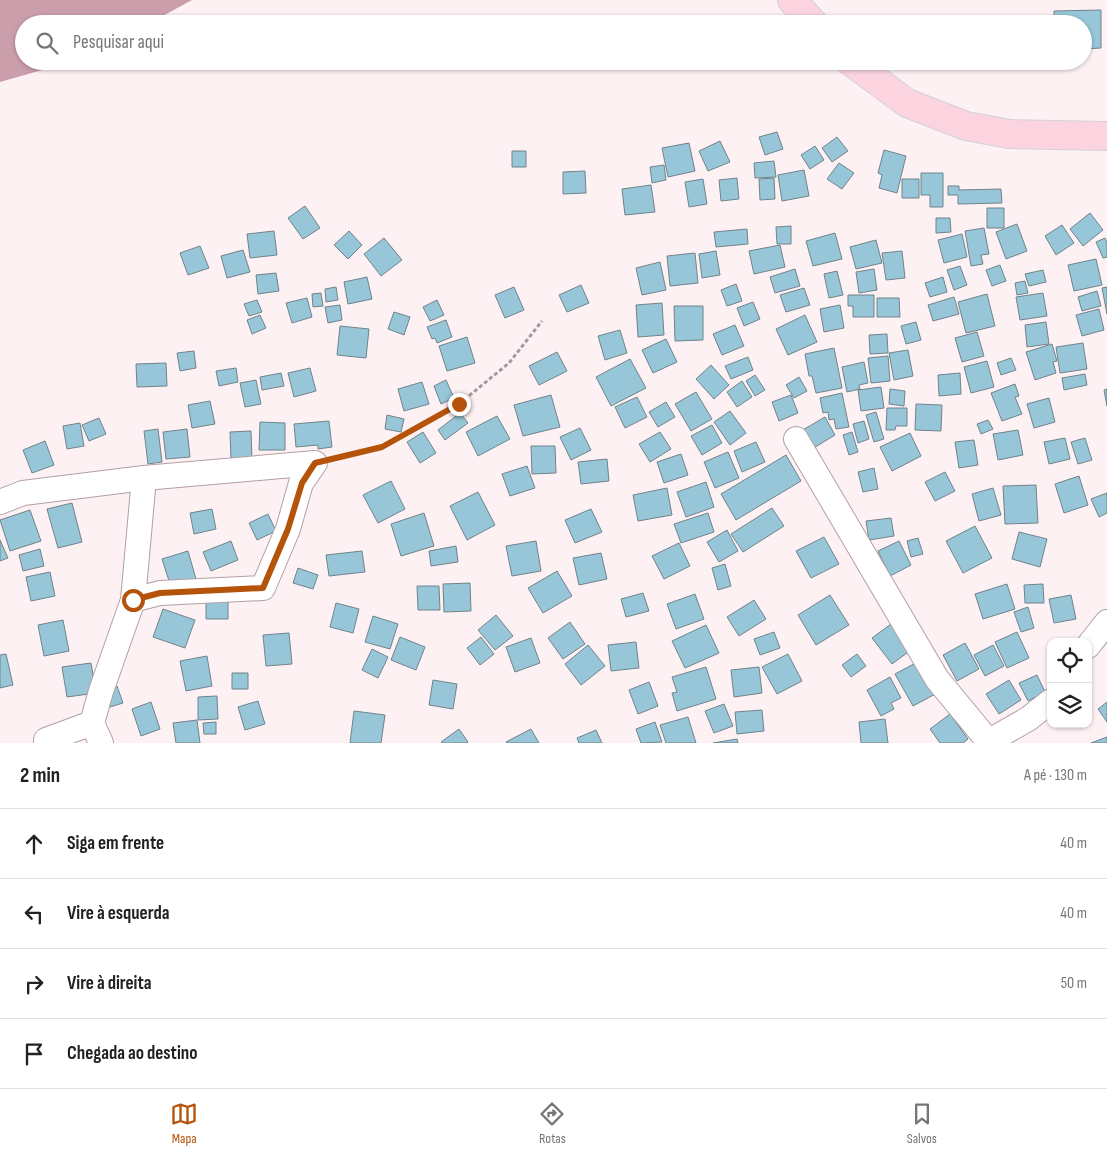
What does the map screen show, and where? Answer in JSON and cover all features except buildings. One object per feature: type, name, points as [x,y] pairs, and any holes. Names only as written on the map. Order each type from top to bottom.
[{"type":"main road","points":[[792,0],[806,15]]},
{"type":"main road","points":[[862,70],[907,103],[966,126],[1009,134],[1107,136]]},
{"type":"street","points":[[796,439],[937,679],[988,742],[1028,719],[1047,704]]},
{"type":"street","points":[[0,502],[23,493],[144,478],[315,463]]},
{"type":"street","points":[[133,600],[160,593],[263,588],[288,529],[302,483],[315,463]]},
{"type":"street","points":[[46,743],[46,740],[96,733],[101,691],[133,600],[144,478]]},
{"type":"street","points":[[1092,641],[1107,622]]},
{"type":"path","points":[[315,463],[382,447],[459,404],[509,363],[542,322]]},
{"type":"shaded area","points":[[0,0],[192,0],[164,15],[15,15],[15,70],[42,70],[0,82]]},
{"type":"route","points":[[133,600],[160,593],[263,588],[288,529],[302,483],[315,463],[382,447],[459,404]]}]
